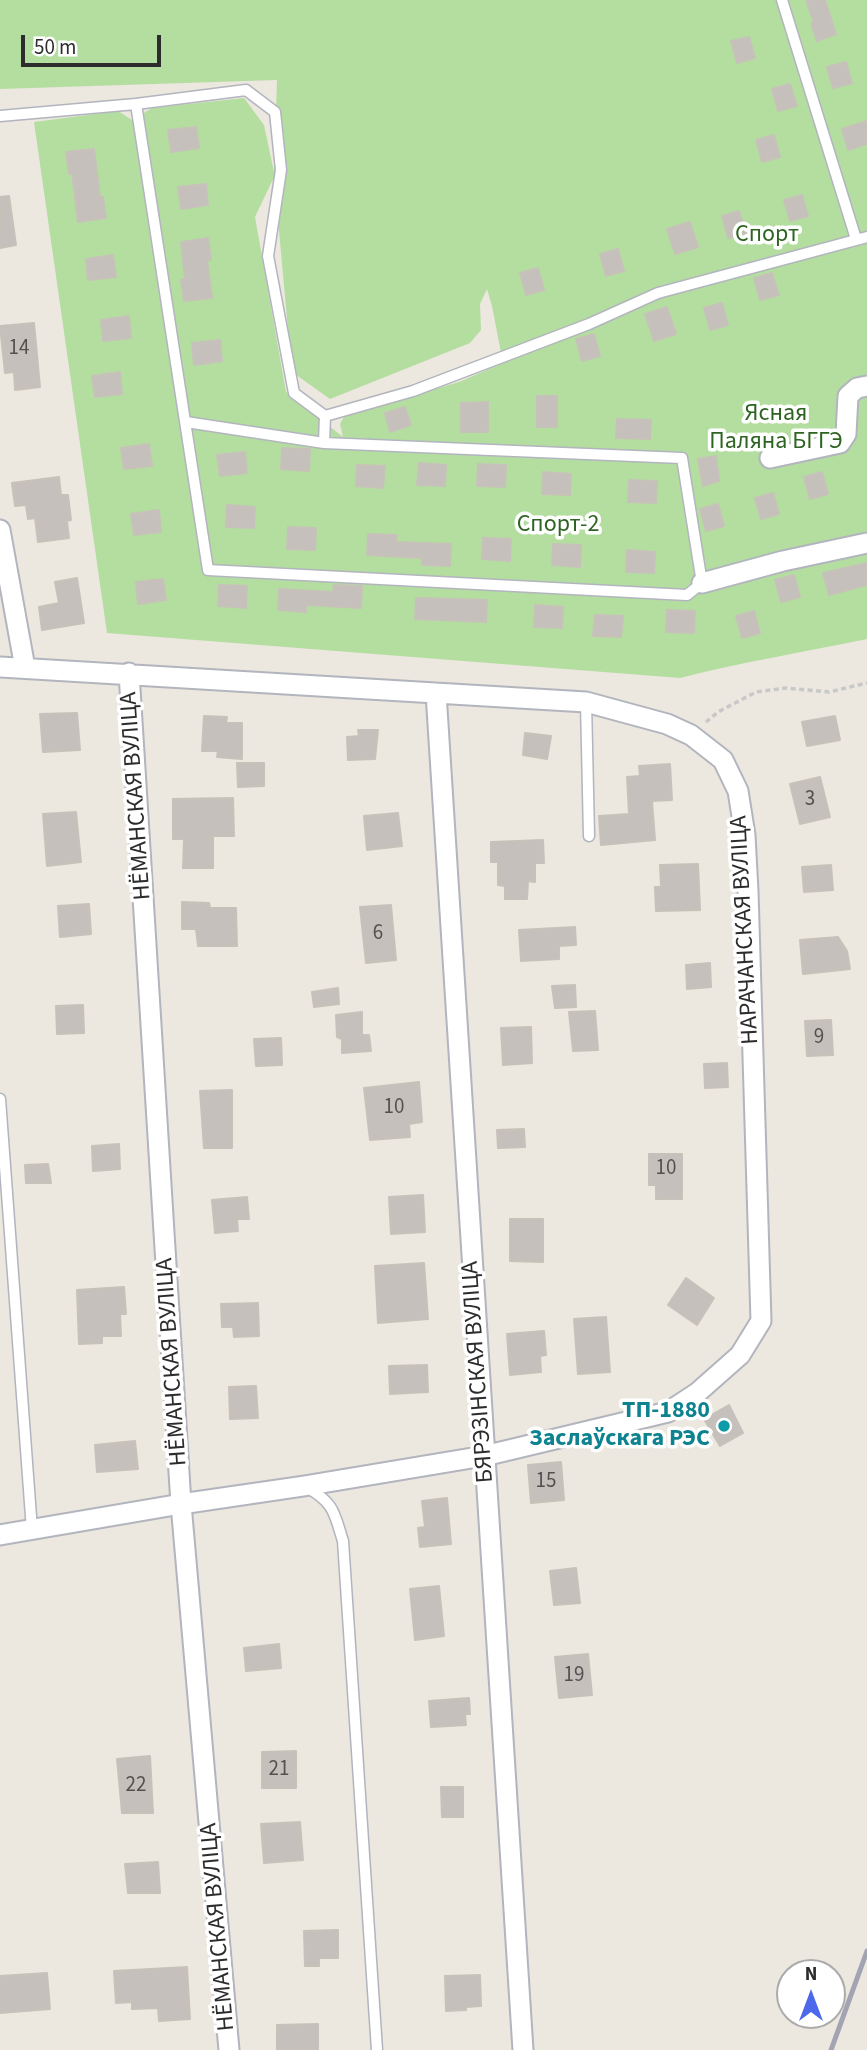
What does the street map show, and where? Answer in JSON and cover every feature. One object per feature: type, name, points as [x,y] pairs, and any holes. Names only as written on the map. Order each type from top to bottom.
[{"type":"street","points":[[771,458],[840,443],[846,433],[848,397],[857,388],[867,386]]},
{"type":"street","points":[[0,530],[26,668]]},
{"type":"street","points":[[702,583],[783,561],[867,543]]},
{"type":"street","name":"НАРАЧАНСКАЯ ВУЛІЦА","points":[[0,667],[586,702],[667,724],[691,735],[723,760],[738,791],[744,835],[761,1321],[740,1355],[698,1393],[668,1412],[484,1456]]},
{"type":"street","name":"НЁМАНСКАЯ ВУЛІЦА","points":[[129,673],[181,1504],[229,2050]]},
{"type":"street","name":"БЯРЭЗІНСКАЯ ВУЛІЦА","points":[[436,693],[523,2050]]},
{"type":"street","points":[[0,1535],[484,1456]]},
{"type":"lane","points":[[325,416],[413,391],[589,324],[658,293],[862,238],[782,0]]},
{"type":"lane","points":[[0,116],[136,104],[246,90],[275,112],[281,170],[268,256],[294,393],[325,416]]},
{"type":"lane","points":[[136,104],[208,570],[687,594],[702,583],[682,458],[324,443],[186,422]]},
{"type":"lane","points":[[324,443],[325,416]]},
{"type":"lane","points":[[586,702],[589,836]]},
{"type":"lane","points":[[0,1099],[32,1530]]},
{"type":"lane","points":[[304,1486],[322,1496],[333,1508],[343,1541],[377,2050]]},
{"type":"path","points":[[691,735],[718,712],[757,692],[786,688],[829,692],[867,683]]},
{"type":"green space","points":[[0,0],[867,0],[867,639],[680,678],[107,633],[34,122],[118,111],[132,120],[152,108],[244,98],[264,125],[274,172],[277,80],[0,89]],"holes":[[[274,177],[292,372],[330,399],[470,343],[481,330],[480,304],[487,289],[503,363],[459,382],[345,415],[340,424],[343,437],[286,392],[255,217]]]},
{"type":"building","points":[[806,0],[825,0],[836,34],[817,41]]},
{"type":"building","points":[[749,37],[755,58],[737,63],[731,41]]},
{"type":"building","points":[[846,62],[852,83],[833,88],[827,67]]},
{"type":"building","points":[[790,84],[797,106],[778,111],[772,89]]},
{"type":"building","points":[[867,121],[867,144],[848,150],[842,129]]},
{"type":"building","points":[[196,127],[199,148],[171,152],[168,130]]},
{"type":"building","points":[[774,135],[780,157],[762,162],[756,140]]},
{"type":"building","points":[[94,149],[100,197],[103,197],[106,218],[78,222],[72,173],[69,174],[66,152]]},
{"type":"building","points":[[206,184],[208,205],[181,209],[178,187]]},
{"type":"building","points":[[802,195],[808,216],[790,221],[784,200]]},
{"type":"building","points":[[9,196],[16,245],[0,248],[0,197]]},
{"type":"building","points":[[739,211],[746,233],[728,238],[722,216]]},
{"type":"building","points":[[690,222],[698,247],[675,254],[667,229]]},
{"type":"building","points":[[208,238],[211,260],[207,260],[212,298],[184,301],[181,280],[185,279],[181,242]]},
{"type":"building","points":[[618,249],[624,271],[606,276],[600,254]]},
{"type":"building","points":[[113,255],[116,277],[88,280],[86,259]]},
{"type":"building","points":[[538,268],[544,290],[526,295],[520,273]]},
{"type":"building","points":[[772,273],[779,295],[760,300],[754,278]]},
{"type":"building","points":[[722,303],[728,325],[710,330],[704,308]]},
{"type":"building","points":[[667,307],[676,334],[654,341],[645,314]]},
{"type":"building","points":[[129,316],[131,338],[103,341],[101,320]]},
{"type":"building","points":[[34,323],[40,387],[15,390],[14,372],[5,373],[0,326]]},
{"type":"building","points":[[594,334],[600,356],[582,361],[576,339]]},
{"type":"building","points":[[220,340],[222,361],[194,365],[192,343]]},
{"type":"building","points":[[120,372],[122,394],[95,397],[92,376]]},
{"type":"building","points":[[537,396],[557,396],[557,427],[537,427]]},
{"type":"building","points":[[488,402],[488,432],[461,432],[461,403]]},
{"type":"building","points":[[405,407],[411,425],[390,432],[385,413]]},
{"type":"building","points":[[617,419],[651,420],[650,439],[616,438]]},
{"type":"building","points":[[149,444],[152,466],[124,469],[121,448]]},
{"type":"building","points":[[282,448],[310,449],[309,471],[281,469]]},
{"type":"building","points":[[245,452],[247,473],[220,476],[217,455]]},
{"type":"building","points":[[716,456],[719,481],[703,486],[698,459]]},
{"type":"building","points":[[419,463],[446,465],[445,486],[417,485]]},
{"type":"building","points":[[478,464],[506,465],[505,487],[477,486]]},
{"type":"building","points":[[357,465],[385,466],[383,488],[356,486]]},
{"type":"building","points":[[543,472],[571,474],[570,495],[542,494]]},
{"type":"building","points":[[822,472],[828,494],[810,499],[804,477]]},
{"type":"building","points":[[59,477],[61,495],[68,495],[71,520],[67,521],[69,538],[38,542],[35,518],[28,519],[26,505],[15,506],[12,483]]},
{"type":"building","points":[[629,480],[657,481],[656,503],[628,502]]},
{"type":"building","points":[[773,493],[779,514],[761,519],[755,498]]},
{"type":"building","points":[[718,504],[724,526],[706,531],[700,509]]},
{"type":"building","points":[[227,505],[255,507],[254,528],[226,527]]},
{"type":"building","points":[[159,510],[161,532],[134,535],[131,514]]},
{"type":"building","points":[[288,527],[316,528],[315,550],[287,549]]},
{"type":"building","points":[[368,534],[396,535],[396,542],[451,544],[450,566],[422,565],[422,558],[367,555]]},
{"type":"building","points":[[483,538],[511,539],[510,561],[482,559]]},
{"type":"building","points":[[553,544],[581,545],[580,567],[552,565]]},
{"type":"building","points":[[627,550],[655,552],[654,573],[626,572]]},
{"type":"building","points":[[867,563],[867,585],[829,595],[823,573]]},
{"type":"building","points":[[794,575],[800,597],[781,602],[775,580]]},
{"type":"building","points":[[77,578],[84,623],[42,630],[39,607],[59,603],[55,582]]},
{"type":"building","points":[[163,579],[166,600],[138,604],[136,582]]},
{"type":"building","points":[[219,585],[247,586],[246,608],[218,606]]},
{"type":"building","points":[[334,585],[362,586],[361,608],[306,605],[306,612],[278,610],[279,589],[333,592]]},
{"type":"building","points":[[416,598],[487,600],[486,622],[415,619]]},
{"type":"building","points":[[535,605],[563,607],[562,628],[534,627]]},
{"type":"building","points":[[667,610],[695,611],[694,633],[666,632]]},
{"type":"building","points":[[754,611],[760,633],[742,638],[736,616]]},
{"type":"building","points":[[595,615],[623,616],[621,637],[593,636]]},
{"type":"building","points":[[77,713],[80,750],[43,752],[40,714]]},
{"type":"building","points":[[204,716],[227,717],[226,723],[242,723],[242,759],[217,757],[218,751],[202,751]]},
{"type":"building","points":[[835,716],[840,740],[807,746],[802,722]]},
{"type":"building","points":[[358,730],[378,730],[375,759],[348,760],[347,737],[359,736]]},
{"type":"building","points":[[525,733],[551,736],[547,759],[523,755]]},
{"type":"building","points":[[237,763],[264,763],[264,786],[238,787]]},
{"type":"building","points":[[670,764],[672,800],[652,801],[655,840],[601,845],[599,816],[629,814],[627,777],[640,776],[639,766]]},
{"type":"building","points":[[820,777],[830,817],[800,824],[790,784]]},
{"type":"building","points":[[233,798],[234,836],[213,836],[213,868],[183,868],[184,839],[173,839],[173,799]]},
{"type":"building","points":[[76,812],[81,862],[47,866],[43,814]]},
{"type":"building","points":[[398,813],[402,846],[367,850],[364,816]]},
{"type":"building","points":[[543,840],[544,863],[535,863],[535,882],[528,881],[527,899],[505,899],[505,886],[498,885],[498,862],[491,862],[491,842]]},
{"type":"building","points":[[698,864],[700,910],[656,911],[655,887],[661,887],[660,865]]},
{"type":"building","points":[[831,865],[833,890],[804,892],[802,867]]},
{"type":"building","points":[[182,902],[209,903],[210,908],[236,908],[237,946],[198,946],[196,929],[182,929]]},
{"type":"building","points":[[89,904],[91,934],[60,937],[58,906]]},
{"type":"building","points":[[391,905],[396,960],[366,963],[360,907]]},
{"type":"building","points":[[575,927],[576,945],[559,946],[559,959],[521,961],[519,930]]},
{"type":"building","points":[[838,937],[847,951],[850,969],[803,974],[800,940]]},
{"type":"building","points":[[710,963],[711,987],[687,989],[686,965]]},
{"type":"building","points":[[575,985],[576,1007],[555,1008],[552,986]]},
{"type":"building","points":[[338,988],[339,1004],[314,1007],[312,992]]},
{"type":"building","points":[[83,1005],[84,1033],[57,1034],[56,1006]]},
{"type":"building","points":[[595,1011],[598,1050],[573,1051],[569,1012]]},
{"type":"building","points":[[362,1012],[362,1035],[369,1035],[371,1051],[342,1053],[342,1039],[337,1037],[336,1015]]},
{"type":"building","points":[[831,1020],[833,1055],[807,1056],[805,1021]]},
{"type":"building","points":[[531,1027],[532,1063],[503,1065],[501,1028]]},
{"type":"building","points":[[281,1038],[282,1065],[256,1066],[254,1039]]},
{"type":"building","points":[[727,1063],[728,1087],[705,1088],[704,1064]]},
{"type":"building","points":[[419,1082],[422,1122],[409,1124],[410,1137],[370,1140],[364,1088]]},
{"type":"building","points":[[232,1090],[232,1148],[204,1148],[200,1091]]},
{"type":"building","points":[[524,1129],[525,1147],[498,1148],[497,1130]]},
{"type":"building","points":[[119,1144],[120,1169],[93,1171],[92,1146]]},
{"type":"building","points":[[649,1154],[682,1154],[682,1199],[656,1199],[656,1185],[649,1185]]},
{"type":"building","points":[[48,1164],[51,1183],[26,1183],[25,1165]]},
{"type":"building","points":[[423,1195],[425,1232],[391,1234],[389,1197]]},
{"type":"building","points":[[247,1197],[249,1219],[237,1219],[238,1231],[215,1233],[212,1200]]},
{"type":"building","points":[[510,1219],[543,1219],[543,1262],[510,1261]]},
{"type":"building","points":[[424,1263],[428,1319],[378,1323],[375,1266]]},
{"type":"building","points":[[686,1278],[714,1298],[697,1325],[668,1305]]},
{"type":"building","points":[[124,1287],[126,1314],[120,1314],[121,1336],[102,1336],[102,1343],[79,1344],[77,1290]]},
{"type":"building","points":[[258,1303],[259,1336],[234,1337],[233,1327],[222,1327],[221,1304]]},
{"type":"building","points":[[606,1317],[610,1372],[578,1374],[574,1319]]},
{"type":"building","points":[[544,1331],[546,1355],[540,1356],[541,1372],[510,1375],[507,1334]]},
{"type":"building","points":[[427,1365],[428,1392],[390,1394],[389,1366]]},
{"type":"building","points":[[256,1386],[258,1418],[230,1419],[229,1387]]},
{"type":"building","name":"ТП-1880 Заслаўскага РЭС","points":[[729,1405],[743,1433],[720,1446],[704,1419]]},
{"type":"building","points":[[135,1441],[138,1469],[97,1472],[95,1445]]},
{"type":"building","points":[[561,1462],[564,1500],[531,1503],[528,1465]]},
{"type":"building","points":[[447,1498],[451,1544],[420,1547],[418,1528],[425,1527],[422,1501]]},
{"type":"building","points":[[576,1568],[580,1603],[554,1605],[550,1571]]},
{"type":"building","points":[[439,1586],[444,1636],[415,1640],[410,1589]]},
{"type":"building","points":[[279,1644],[281,1668],[246,1671],[244,1648]]},
{"type":"building","points":[[588,1654],[592,1695],[559,1698],[555,1657]]},
{"type":"building","points":[[469,1698],[470,1714],[465,1714],[466,1725],[431,1727],[429,1701]]},
{"type":"building","points":[[296,1751],[296,1788],[262,1788],[262,1752]]},
{"type":"building","points":[[150,1756],[153,1813],[122,1813],[117,1759]]},
{"type":"building","points":[[441,1787],[463,1787],[463,1817],[442,1817]]},
{"type":"building","points":[[300,1822],[303,1860],[264,1863],[261,1824]]},
{"type":"building","points":[[158,1862],[160,1893],[128,1893],[125,1864]]},
{"type":"building","points":[[338,1930],[338,1958],[319,1958],[319,1966],[305,1966],[304,1931]]},
{"type":"building","points":[[187,1967],[190,2019],[159,2021],[158,2008],[132,2009],[132,2002],[116,2003],[114,1971]]},
{"type":"building","points":[[47,1973],[50,2009],[0,2013],[0,1976]]},
{"type":"building","points":[[480,1975],[481,2006],[446,2011],[445,1976]]},
{"type":"building","points":[[318,2024],[318,2050],[277,2050],[277,2025]]},
{"type":"railway","points":[[831,2050],[867,1951]]},
{"type":"place","name":"ТП-1880 Заслаўскага РЭС","points":[[724,1426]]},
{"type":"park label","name":"Спорт","points":[[767,236]]},
{"type":"park label","name":"Ясная Паляна БГГЭ","points":[[776,429]]},
{"type":"park label","name":"Спорт-2","points":[[558,526]]}]
